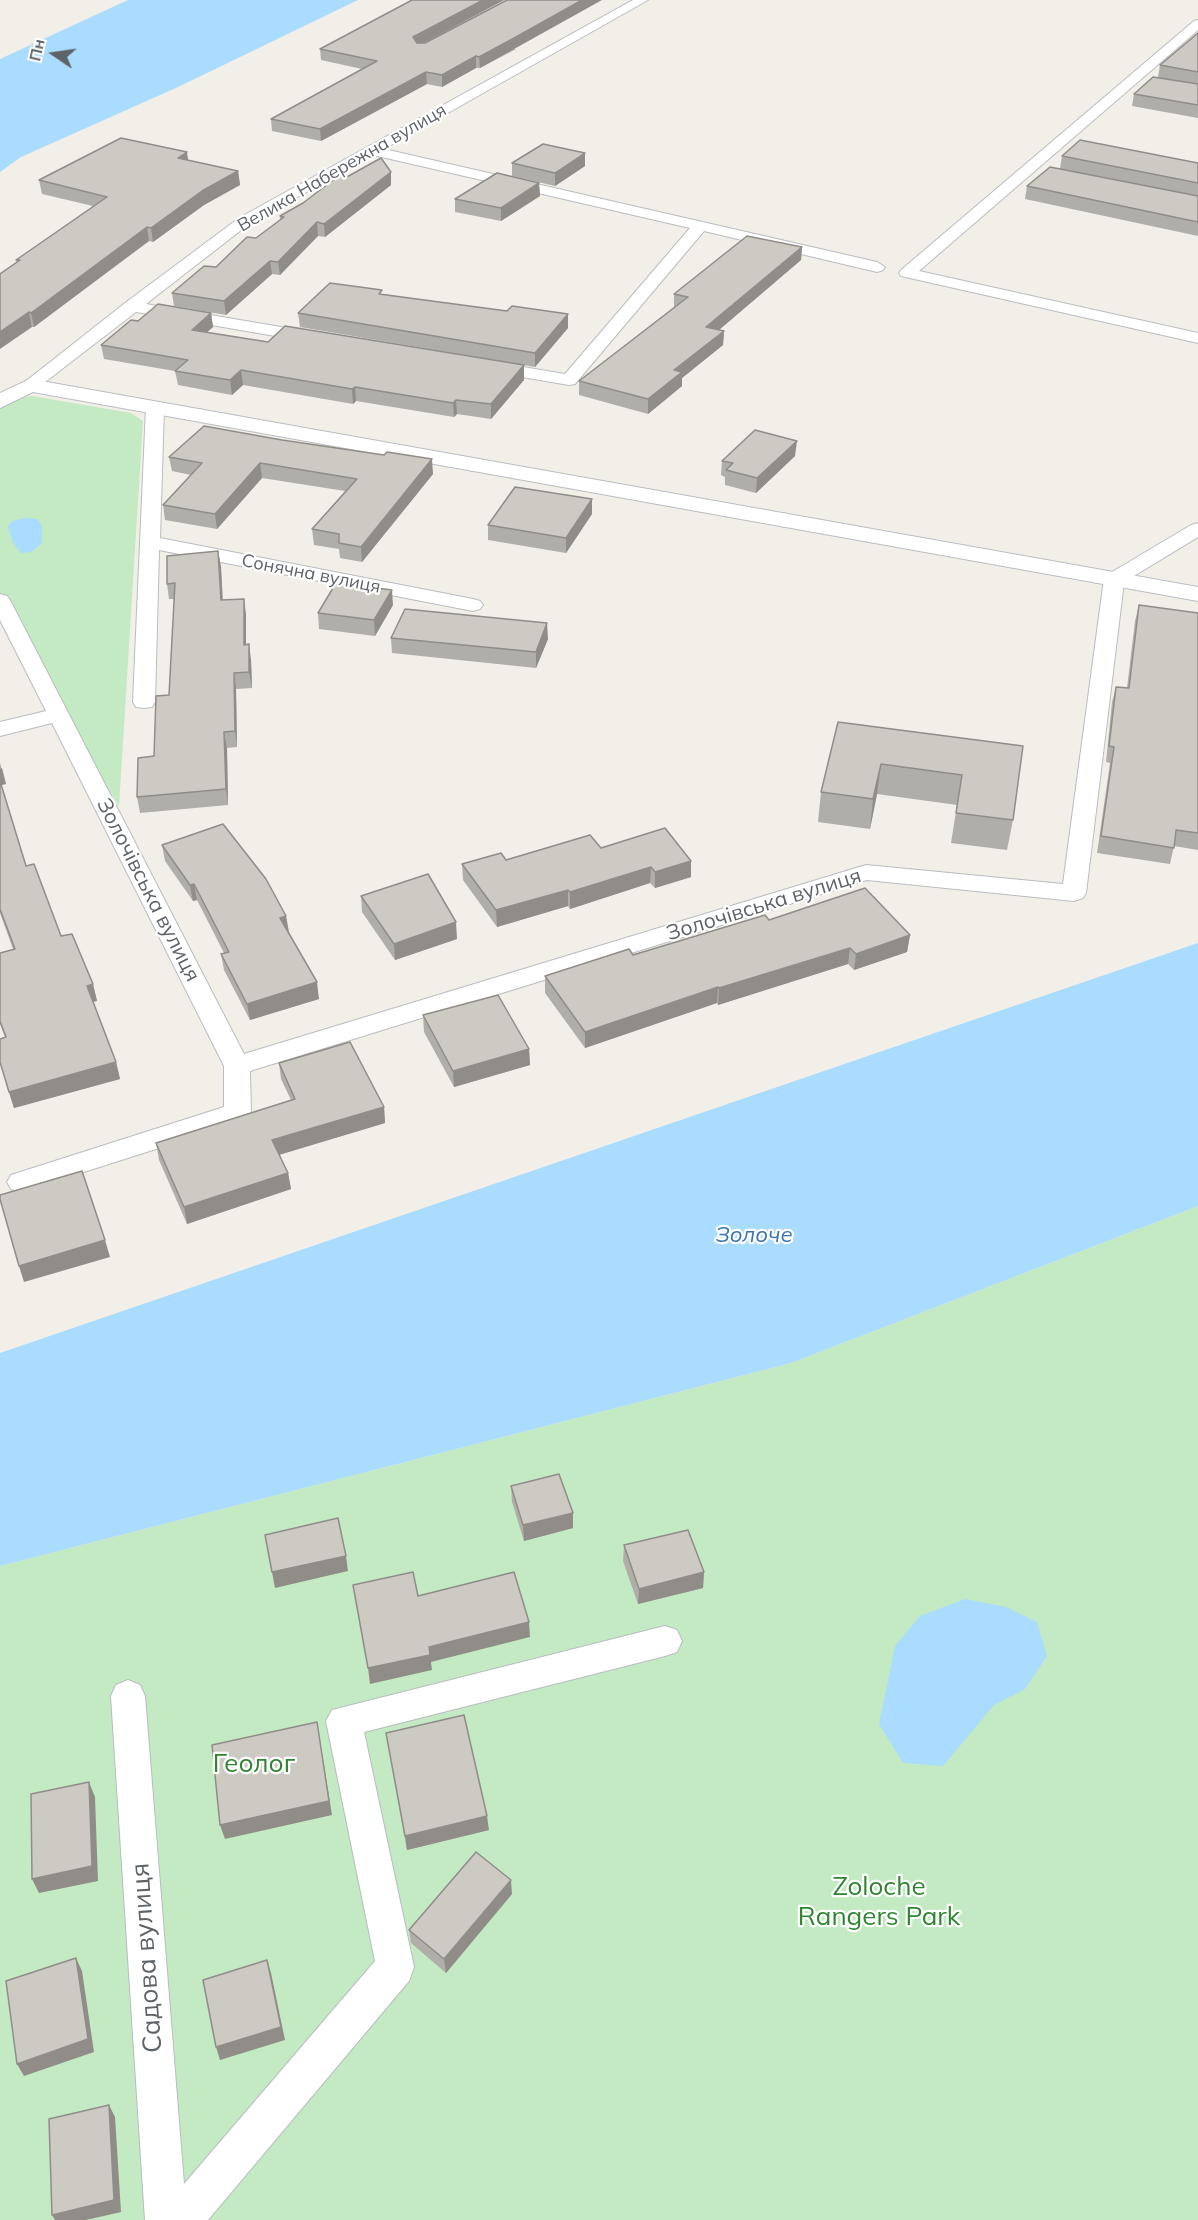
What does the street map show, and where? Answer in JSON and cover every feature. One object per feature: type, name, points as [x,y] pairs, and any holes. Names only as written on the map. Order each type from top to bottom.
[{"type":"street","name":"Велика Набережна вулиця","points":[[0,402],[30,385],[244,221],[642,0]]},
{"type":"street","points":[[1198,24],[907,273],[1198,338]]},
{"type":"street","points":[[1133,79],[1155,83]]},
{"type":"street","points":[[369,150],[877,267]]},
{"type":"street","points":[[1028,169],[1051,173]]},
{"type":"street","points":[[477,365],[569,380],[700,226]]},
{"type":"street","points":[[131,306],[327,339]]},
{"type":"street","points":[[30,385],[1198,594]]},
{"type":"street","points":[[144,702],[155,407]]},
{"type":"street","points":[[1114,579],[1198,529]]},
{"type":"street","name":"Сонячна вулиця","points":[[150,543],[473,605]]},
{"type":"street","name":"Золочівська вулиця","points":[[237,1066],[866,872],[1074,893],[1114,579]]},
{"type":"street","name":"Золочівська вулиця","points":[[0,600],[237,1066],[237,1113],[21,1182]]},
{"type":"street","points":[[0,729],[58,715]]},
{"type":"street","points":[[181,2220],[395,1967],[344,1721],[665,1641]]},
{"type":"street","name":"Садова вулиця","points":[[128,1696],[166,2220]]},
{"type":"green space","points":[[32,396],[131,413],[143,421],[119,806],[50,702],[0,594],[0,407],[12,399]]},
{"type":"green space","points":[[1198,1206],[1198,2220],[0,2220],[0,1566],[791,1363]]},
{"type":"water","points":[[128,0],[358,0],[178,87],[21,157],[0,172],[0,59]]},
{"type":"water","points":[[25,518],[37,519],[42,526],[42,543],[31,552],[21,553],[12,541],[8,527],[12,521]]},
{"type":"water","name":"Золоче","points":[[1198,943],[1198,1206],[791,1363],[0,1566],[0,1353]]},
{"type":"water","points":[[965,1599],[1006,1607],[1037,1622],[1047,1656],[1025,1689],[994,1705],[943,1766],[903,1763],[879,1724],[895,1646],[920,1616]]},
{"type":"building","points":[[412,0],[483,0],[413,37],[417,43],[425,43],[507,0],[582,0],[479,57],[476,56],[442,75],[426,72],[320,129],[271,119],[377,61],[320,49]]},
{"type":"building","points":[[1198,33],[1198,72],[1160,65]]},
{"type":"building","points":[[1153,77],[1198,84],[1198,105],[1134,94]]},
{"type":"building","points":[[121,138],[187,152],[178,158],[238,171],[202,191],[151,228],[147,227],[31,313],[29,312],[0,332],[0,274],[20,260],[16,260],[107,197],[39,180]]},
{"type":"building","points":[[1080,140],[1198,163],[1198,183],[1062,156]]},
{"type":"building","points":[[543,144],[585,153],[555,173],[512,163]]},
{"type":"building","points":[[381,158],[391,172],[324,224],[317,222],[278,262],[270,261],[224,301],[172,293],[204,266],[216,267],[247,237],[256,238],[284,217],[280,216],[303,203],[341,174],[345,178]]},
{"type":"building","points":[[1050,167],[1198,196],[1198,222],[1027,186]]},
{"type":"building","points":[[497,173],[539,183],[501,208],[455,199]]},
{"type":"building","points":[[747,236],[802,247],[706,327],[724,331],[674,370],[682,372],[648,399],[579,381],[688,297],[674,294]]},
{"type":"building","points":[[330,283],[382,290],[379,294],[507,311],[512,306],[568,314],[535,353],[298,313]]},
{"type":"building","points":[[158,304],[211,313],[192,330],[268,342],[285,326],[524,365],[491,404],[456,400],[453,403],[241,370],[230,380],[175,371],[188,360],[101,345],[131,320],[138,321]]},
{"type":"building","points":[[204,426],[384,455],[387,452],[432,459],[361,547],[339,543],[339,534],[312,529],[357,479],[260,463],[215,514],[163,505],[202,463],[169,457]]},
{"type":"building","points":[[755,430],[797,441],[757,478],[726,470],[733,463],[722,461]]},
{"type":"building","points":[[515,487],[592,499],[566,538],[488,525]]},
{"type":"building","points":[[218,551],[221,600],[244,599],[244,645],[249,644],[249,672],[234,673],[235,731],[224,732],[226,789],[137,797],[138,758],[154,756],[156,696],[169,695],[175,583],[167,584],[167,556]]},
{"type":"building","points":[[336,583],[392,590],[374,620],[318,613]]},
{"type":"building","points":[[1139,605],[1198,613],[1198,833],[1176,830],[1174,848],[1101,836],[1114,747],[1109,746],[1116,687],[1129,688]]},
{"type":"building","points":[[405,609],[547,623],[536,652],[391,638]]},
{"type":"building","points":[[838,722],[1023,746],[1013,820],[956,813],[962,775],[881,764],[873,799],[821,792]]},
{"type":"building","points":[[0,781],[26,866],[34,864],[61,936],[72,934],[93,984],[87,986],[116,1062],[9,1092],[0,1062],[0,1039],[6,1037],[0,1021],[0,953],[15,949],[0,909]]},
{"type":"building","points":[[223,824],[266,879],[286,916],[280,918],[317,982],[247,1004],[221,954],[229,952],[194,884],[190,885],[162,845]]},
{"type":"building","points":[[665,828],[691,861],[655,872],[651,867],[570,892],[568,890],[496,910],[462,864],[501,853],[506,860],[590,835],[601,848]]},
{"type":"building","points":[[428,874],[456,922],[394,944],[361,896]]},
{"type":"building","points":[[865,888],[910,935],[856,954],[850,948],[718,987],[585,1032],[545,976],[629,949],[633,955],[765,915],[769,920]]},
{"type":"building","points":[[498,995],[529,1049],[453,1071],[423,1015]]},
{"type":"building","points":[[350,1042],[384,1107],[272,1140],[288,1173],[184,1207],[156,1143],[295,1099],[279,1063]]},
{"type":"building","points":[[82,1171],[105,1240],[19,1266],[0,1195]]},
{"type":"building","points":[[559,1474],[573,1513],[523,1525],[511,1486]]},
{"type":"building","points":[[338,1518],[346,1556],[272,1572],[265,1535]]},
{"type":"building","points":[[688,1530],[704,1572],[639,1589],[624,1545]]},
{"type":"building","points":[[413,1572],[418,1596],[514,1572],[529,1622],[429,1647],[430,1655],[368,1668],[353,1585]]},
{"type":"building","points":[[464,1715],[487,1816],[405,1836],[386,1733]]},
{"type":"building","points":[[317,1722],[329,1801],[220,1825],[212,1745]]},
{"type":"building","points":[[89,1782],[92,1866],[32,1879],[31,1794]]},
{"type":"building","points":[[476,1852],[511,1880],[444,1959],[409,1930]]},
{"type":"building","points":[[76,1958],[88,2039],[17,2064],[6,1981]]},
{"type":"building","points":[[267,1960],[281,2027],[216,2047],[203,1980]]},
{"type":"building","points":[[109,2105],[114,2200],[52,2215],[49,2119]]},
{"type":"park label","name":"Геолог","points":[[254,1764]]},
{"type":"park label","name":"Zoloche Rangers Park","points":[[879,1902]]}]
